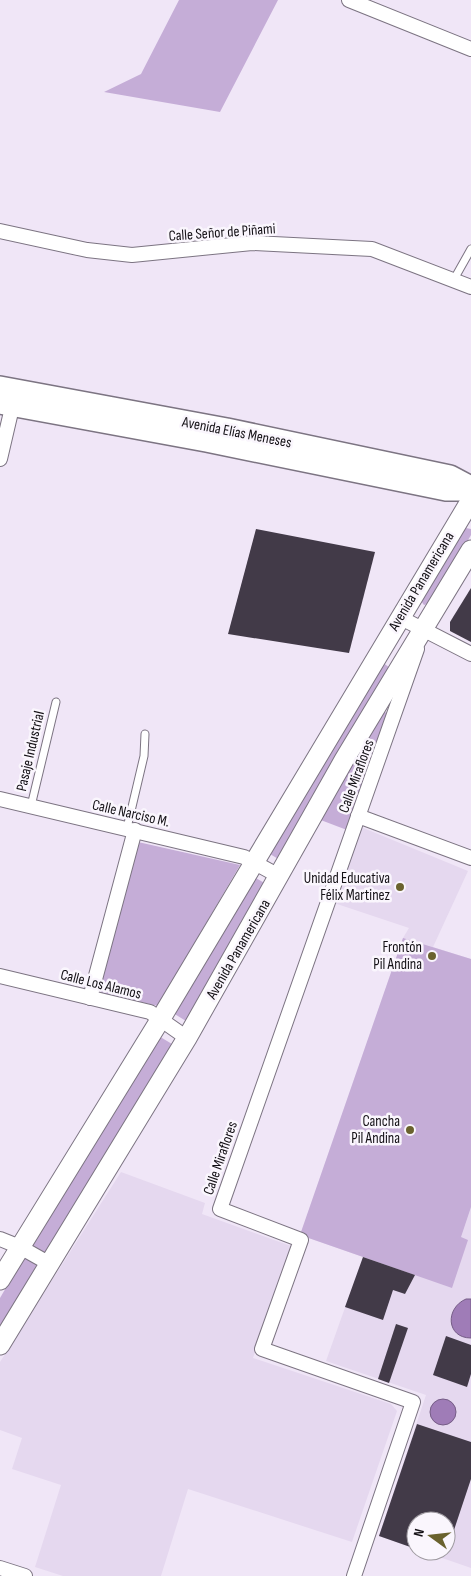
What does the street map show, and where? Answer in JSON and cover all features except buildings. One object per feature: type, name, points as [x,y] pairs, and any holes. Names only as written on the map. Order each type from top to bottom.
[{"type":"main road","name":"Avenida Elías Meneses","points":[[7,396],[206,442],[446,490],[471,488]]},
{"type":"main road","name":"Avenida Panamericana","points":[[0,1280],[160,1020],[471,500]]},
{"type":"main road","name":"Avenida Panamericana","points":[[0,1345],[187,1038],[344,760],[471,550]]},
{"type":"street","points":[[349,0],[471,49]]},
{"type":"street","name":"Calle Señor de Piñami","points":[[0,231],[87,250],[132,255],[252,243],[372,249],[471,287]]},
{"type":"street","points":[[0,459],[7,396]]},
{"type":"street","points":[[399,618],[471,654]]},
{"type":"street","name":"Calle Miraflores","points":[[354,1576],[413,1402],[262,1349],[301,1240],[220,1209],[423,630]]},
{"type":"street","name":"Calle Narciso M.","points":[[0,799],[244,857],[279,876]]},
{"type":"street","points":[[358,816],[471,858]]},
{"type":"street","points":[[90,998],[131,829]]},
{"type":"street","name":"Calle Los Alamos","points":[[0,976],[150,1012],[187,1038]]},
{"type":"street","points":[[0,1239],[20,1247],[50,1264]]},
{"type":"street","points":[[0,1568],[24,1576]]},
{"type":"lane","points":[[453,281],[471,249]]},
{"type":"lane","name":"Pasaje Industrial","points":[[31,806],[56,702]]},
{"type":"lane","points":[[131,829],[144,756],[145,734]]},
{"type":"shaded area","points":[[179,0],[278,0],[220,112],[104,92],[141,74]]},
{"type":"shaded area","points":[[461,527],[471,529],[471,535],[431,603],[424,605],[421,601]]},
{"type":"shaded area","points":[[382,662],[390,668],[280,860],[270,854]]},
{"type":"shaded area","points":[[380,710],[389,714],[347,830],[318,819]]},
{"type":"shaded area","points":[[361,827],[468,871],[433,947],[471,959],[471,1568],[451,1561],[456,1561],[456,1511],[406,1511],[406,1545],[379,1536],[426,1395],[326,1361],[363,1257],[300,1235],[403,938],[409,928],[334,903]]},
{"type":"shaded area","points":[[138,842],[240,865],[158,1006],[98,992]]},
{"type":"shaded area","points":[[254,877],[268,885],[186,1021],[173,1013]]},
{"type":"shaded area","name":"Cancha Pil Andina","points":[[403,938],[471,959],[471,1207],[461,1237],[468,1240],[452,1288],[300,1235]]},
{"type":"shaded area","points":[[157,1035],[172,1044],[47,1254],[31,1245]]},
{"type":"shaded area","points":[[121,1172],[205,1203],[202,1214],[291,1246],[253,1358],[391,1404],[397,1411],[352,1542],[188,1489],[161,1576],[63,1576],[35,1567],[61,1485],[12,1469],[22,1438],[0,1430],[0,1362]]},
{"type":"shaded area","points":[[24,1257],[39,1267],[0,1331],[0,1298]]},
{"type":"shaded area","points":[[466,1299],[471,1299],[471,1338],[463,1337],[457,1333],[451,1322],[454,1309]]},
{"type":"shaded area","points":[[443,1399],[452,1403],[456,1412],[452,1421],[443,1425],[434,1421],[430,1412],[434,1403]]},
{"type":"place","name":"Unidad Educativa Félix Martinez","points":[[400,887]]},
{"type":"place","name":"Frontón Pil Andina","points":[[432,956]]},
{"type":"place","name":"Cancha Pil Andina","points":[[410,1130]]}]
